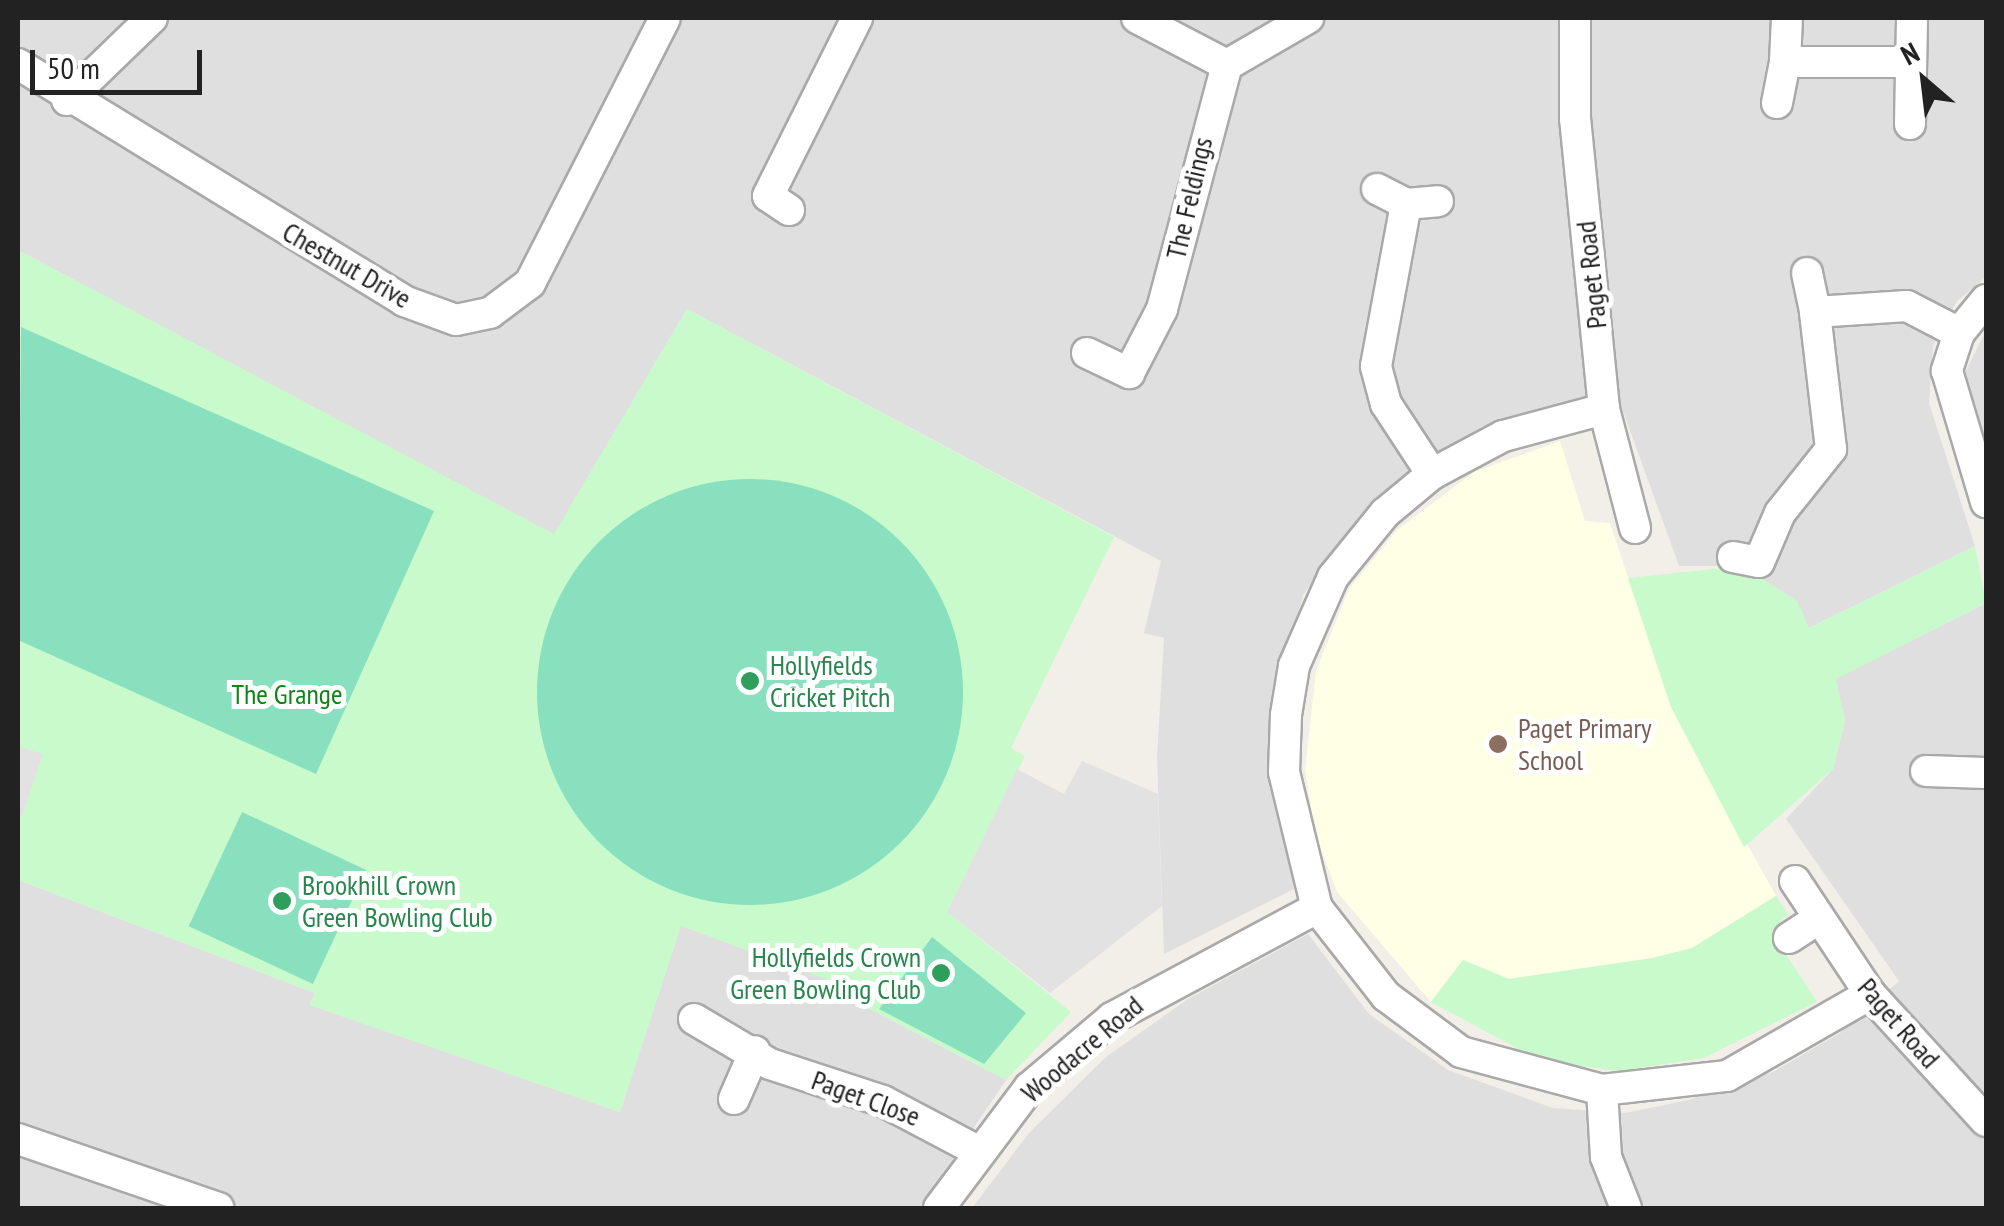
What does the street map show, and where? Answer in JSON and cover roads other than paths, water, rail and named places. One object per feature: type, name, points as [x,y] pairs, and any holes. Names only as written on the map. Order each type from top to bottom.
[{"type":"street","points":[[67,100],[152,18]]},
{"type":"street","name":"Chestnut Drive","points":[[18,64],[67,100],[404,301],[456,320],[490,313],[530,283],[665,18]]},
{"type":"street","points":[[789,210],[768,196],[858,18]]},
{"type":"street","points":[[1138,18],[1227,65],[1308,18]]},
{"type":"street","name":"Paget Road","points":[[1575,18],[1575,118],[1604,409],[1635,528]]},
{"type":"street","points":[[1777,103],[1787,18]]},
{"type":"street","points":[[1910,124],[1908,62],[1912,18]]},
{"type":"street","points":[[1784,62],[1908,62]]},
{"type":"street","name":"The Feldings","points":[[1087,353],[1129,373],[1162,309],[1227,65]]},
{"type":"street","points":[[1377,189],[1406,204],[1438,201]]},
{"type":"street","points":[[1406,204],[1378,320],[1376,366],[1386,404],[1432,474]]},
{"type":"street","points":[[1757,565],[1780,513],[1831,448],[1807,273]]},
{"type":"street","points":[[1986,300],[1959,333],[1947,371],[1952,403],[1986,502]]},
{"type":"street","points":[[1815,312],[1906,306],[1959,333]]},
{"type":"street","points":[[1604,409],[1503,436],[1432,474],[1385,512],[1332,577],[1294,666],[1284,772],[1317,908],[1386,996],[1460,1052],[1602,1090],[1727,1076],[1870,994]]},
{"type":"street","points":[[1926,771],[1986,773]]},
{"type":"street","name":"Paget Road","points":[[1795,881],[1870,994],[1986,1121]]},
{"type":"street","name":"Woodacre Road","points":[[939,1208],[976,1150],[1112,1018],[1317,908]]},
{"type":"street","points":[[1789,938],[1818,918]]},
{"type":"street","name":"Paget Close","points":[[694,1019],[754,1051],[940,1126],[976,1150]]},
{"type":"street","points":[[734,1099],[754,1051]]},
{"type":"street","points":[[1602,1090],[1606,1157],[1626,1208]]},
{"type":"street","points":[[18,1139],[218,1208]]},
{"type":"place","name":"Hollyfields Cricket Pitch","points":[[750,681]]},
{"type":"place","name":"Paget Primary School","points":[[1498,744]]},
{"type":"place","name":"Brookhill Crown Green Bowling Club","points":[[282,901]]},
{"type":"place","name":"Hollyfields Crown Green Bowling Club","points":[[941,973]]},
{"type":"park label","name":"The Grange","points":[[287,694]]}]
